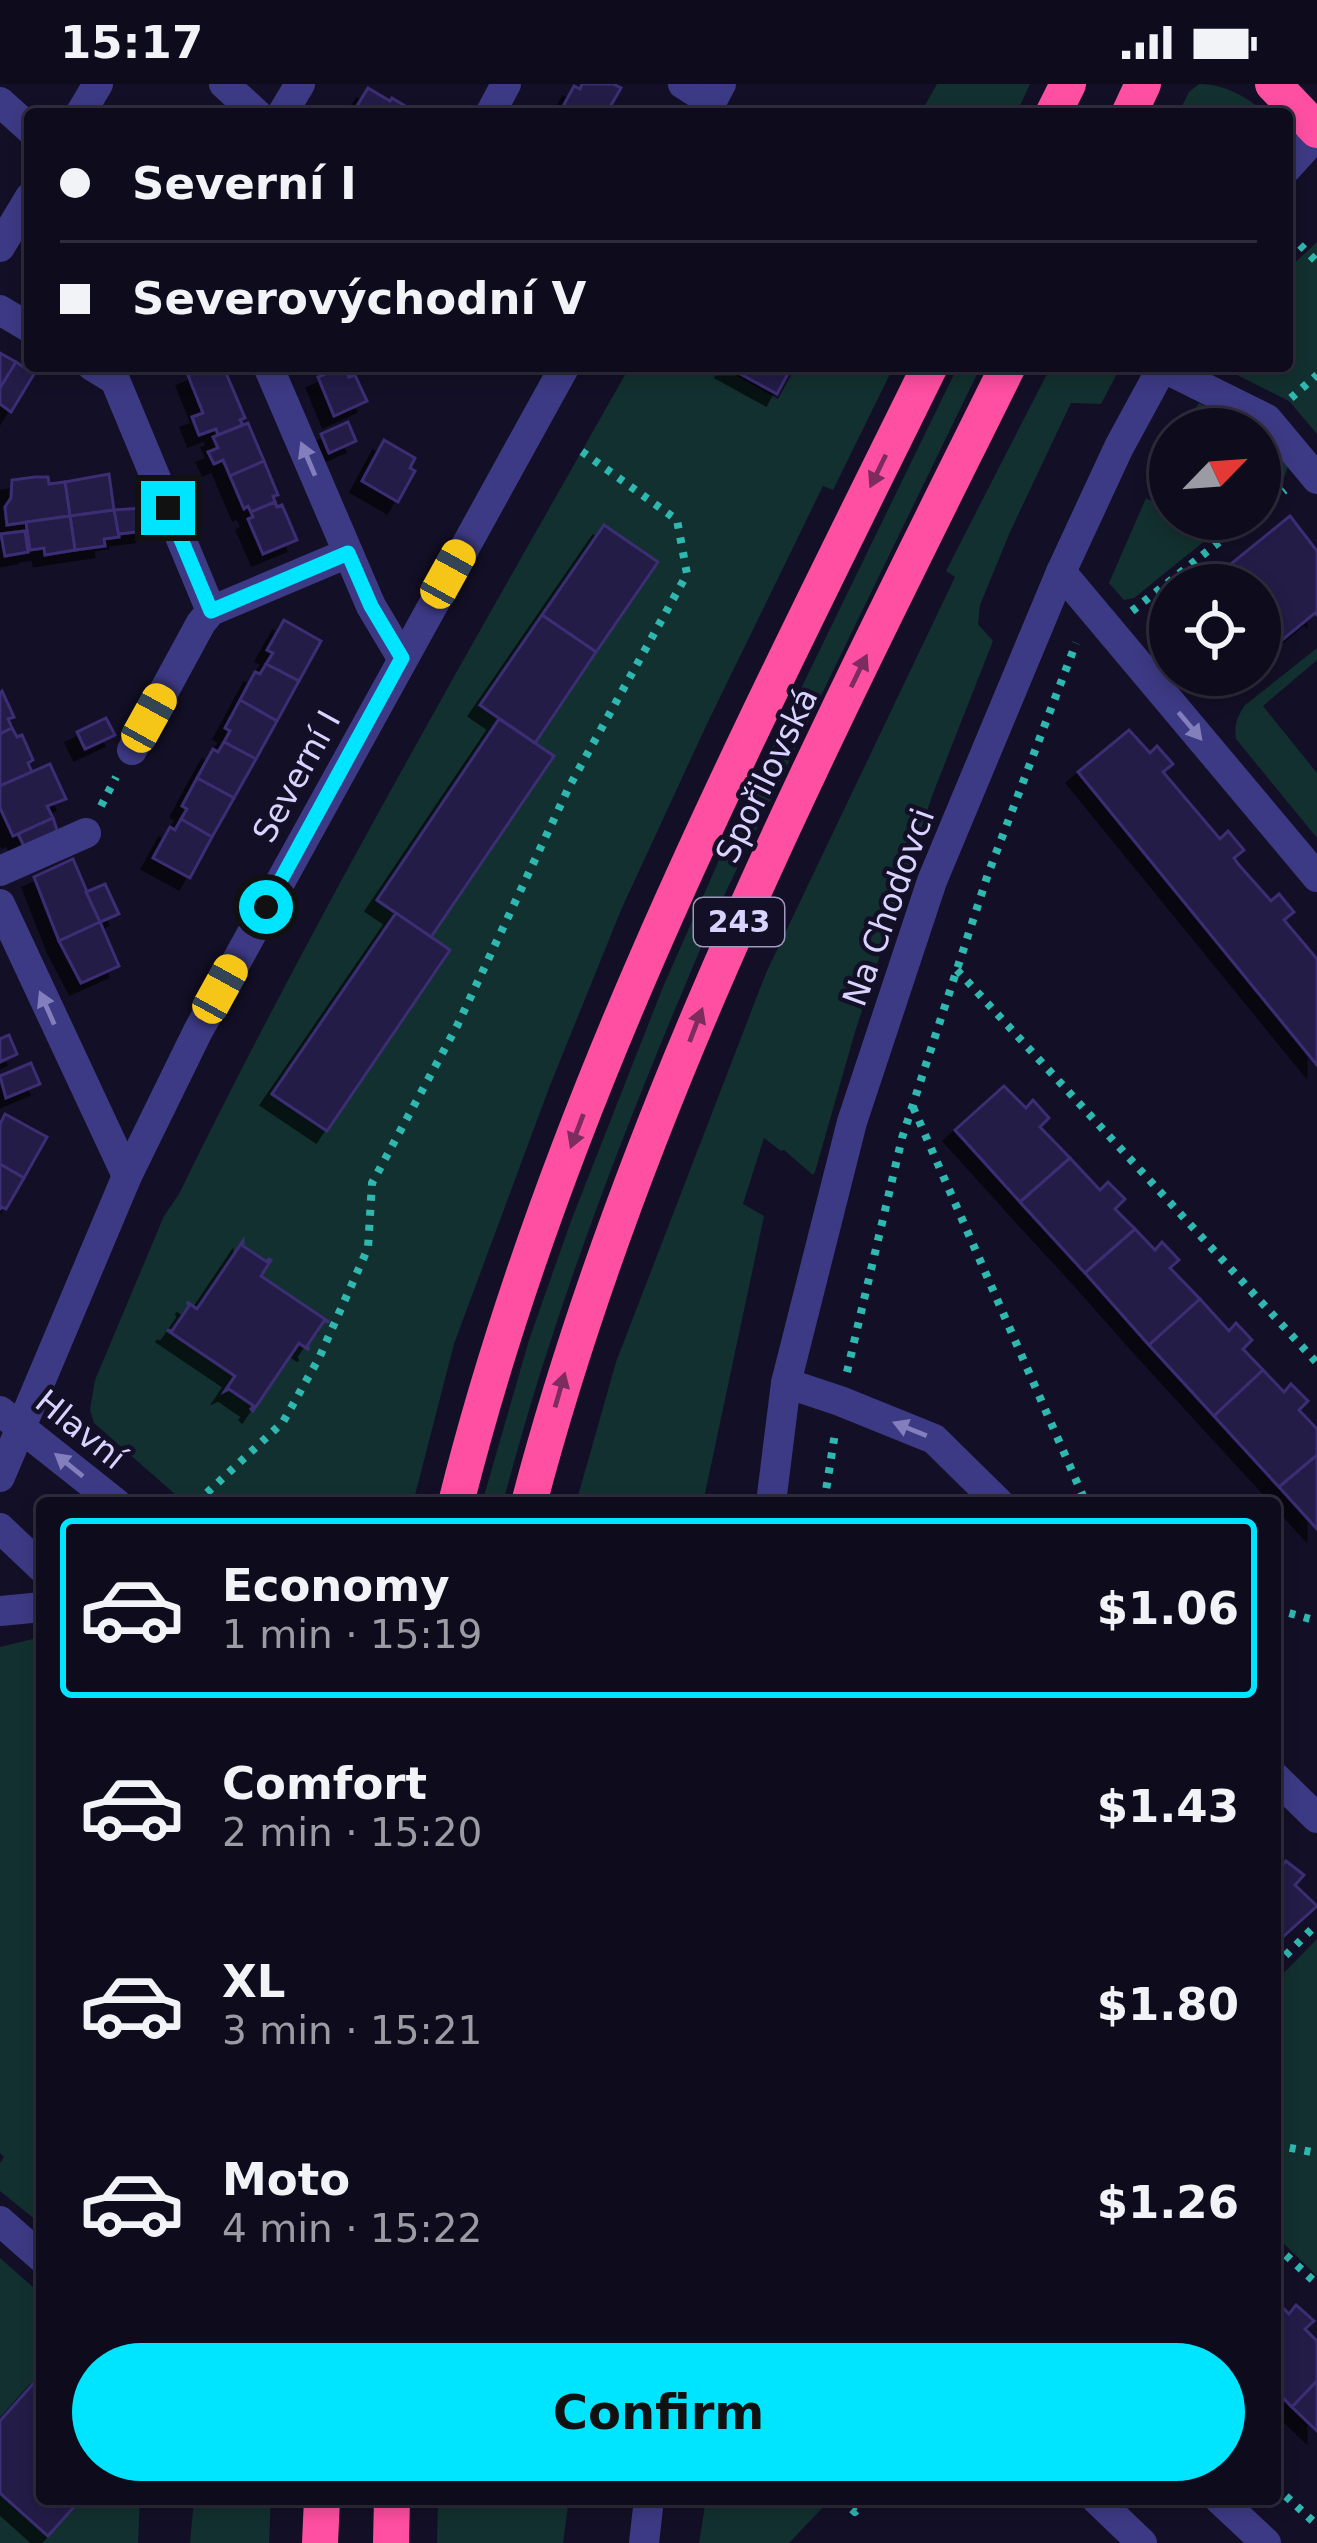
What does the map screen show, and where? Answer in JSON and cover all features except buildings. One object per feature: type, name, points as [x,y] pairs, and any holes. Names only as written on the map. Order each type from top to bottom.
[{"type":"highway","points":[[1273,84],[1317,132]]},
{"type":"highway","name":"Spořilovská","points":[[458,1497],[497,1355],[548,1208],[655,938],[927,372]]},
{"type":"highway","name":"Spořilovská","points":[[531,1497],[583,1318],[723,959],[1005,372]]},
{"type":"highway","points":[[320,2543],[322,2505]]},
{"type":"highway","points":[[391,2543],[392,2505]]},
{"type":"street","points":[[224,84],[250,108]]},
{"type":"street","points":[[682,84],[712,100]]},
{"type":"street","points":[[0,102],[24,124]]},
{"type":"street","points":[[1293,161],[1317,132]]},
{"type":"street","points":[[0,247],[24,206]]},
{"type":"street","points":[[102,372],[115,380],[211,611]]},
{"type":"street","points":[[271,372],[371,606],[402,658]]},
{"type":"street","name":"Severní I","points":[[0,1477],[11,1419],[198,1031],[562,372]]},
{"type":"street","name":"Na Chodovci","points":[[772,1497],[786,1384],[852,1122],[932,880],[1061,572],[1119,447],[1160,372]]},
{"type":"street","points":[[1173,372],[1267,419],[1317,478]]},
{"type":"street","points":[[131,749],[211,611],[348,553]]},
{"type":"street","points":[[1061,572],[1317,877]]},
{"type":"street","points":[[0,871],[86,833]]},
{"type":"street","points":[[0,904],[127,1176]]},
{"type":"street","points":[[786,1384],[934,1439],[993,1497]]},
{"type":"street","name":"Hlavní","points":[[11,1419],[108,1497]]},
{"type":"street","points":[[0,1528],[36,1562]]},
{"type":"street","points":[[0,1611],[36,1608]]},
{"type":"street","points":[[1281,1783],[1317,1818]]},
{"type":"street","points":[[0,2221],[36,2253]]},
{"type":"street","points":[[644,2543],[648,2505]]},
{"type":"street","points":[[1102,2505],[1142,2543]]},
{"type":"street","points":[[1225,2505],[1266,2543]]},
{"type":"path","points":[[1300,245],[1317,262]]},
{"type":"path","points":[[202,1497],[283,1422],[319,1358],[368,1248],[372,1183],[457,1026],[569,787],[687,574],[677,520],[577,448]]},
{"type":"path","points":[[825,1497],[840,1401],[902,1138],[988,874],[1099,618],[1216,540]]},
{"type":"path","points":[[86,833],[131,749]]},
{"type":"path","points":[[956,969],[1317,1363]]},
{"type":"path","points":[[912,1105],[1083,1497]]},
{"type":"path","points":[[1281,1611],[1317,1622]]},
{"type":"path","points":[[1281,1960],[1317,1924]]},
{"type":"path","points":[[1281,2147],[1317,2153]]},
{"type":"path","points":[[1281,2251],[1317,2284]]},
{"type":"path","points":[[1281,2492],[1317,2525]]},
{"type":"green space","points":[[937,84],[1030,84],[1019,108],[923,108]]},
{"type":"green space","points":[[1199,84],[1217,86],[1258,108],[1181,108]]},
{"type":"green space","points":[[1317,242],[1317,434],[1289,401],[1231,372],[1293,372],[1293,264]]},
{"type":"green space","points":[[627,372],[730,372],[778,399],[793,372],[891,372],[833,490],[823,486],[621,910],[454,1344],[415,1497],[178,1497],[94,1423],[90,1410],[95,1380],[164,1216],[456,674]],"holes":[[[604,525],[658,562],[535,743],[554,757],[431,937],[450,951],[327,1130],[273,1093],[396,913],[377,899],[499,719],[480,705]],[[244,1242],[243,1246],[271,1260],[261,1276],[329,1322],[324,1321],[307,1346],[309,1350],[299,1343],[253,1410],[254,1406],[229,1389],[225,1391],[235,1376],[168,1329],[172,1331],[189,1306],[187,1302],[197,1309]]]},
{"type":"green space","points":[[955,372],[978,372],[717,910],[599,1203],[547,1352],[505,1497],[484,1497],[529,1340],[571,1221],[663,987],[735,824]]},
{"type":"green space","points":[[1048,372],[1118,372],[1101,404],[1071,403],[980,605],[978,624],[993,641],[932,796],[813,1175],[764,1138],[743,1204],[764,1216],[704,1497],[578,1497],[616,1362],[766,973],[955,577],[946,571]]},
{"type":"green space","points":[[1281,457],[1288,465],[1281,479]]},
{"type":"green space","points":[[1146,498],[1149,540],[1206,540],[1176,564],[1149,564],[1149,586],[1124,600],[1109,583]]},
{"type":"green space","points":[[1317,648],[1317,660],[1281,691],[1281,676]]},
{"type":"green space","points":[[1256,696],[1275,696],[1263,706],[1317,773],[1317,838],[1236,739],[1238,717]]},
{"type":"green space","points":[[36,1638],[36,2220],[0,2191],[4,2157],[0,2153],[0,1647]]},
{"type":"green space","points":[[1317,1939],[1317,2276],[1281,2241],[1281,1976]]},
{"type":"green space","points":[[0,2258],[36,2290],[36,2383],[0,2421]]},
{"type":"green space","points":[[0,2493],[48,2536],[76,2505],[140,2505],[138,2543],[0,2543]]},
{"type":"green space","points":[[193,2505],[271,2505],[269,2543],[190,2543]]},
{"type":"green space","points":[[438,2505],[568,2505],[563,2543],[437,2543]]},
{"type":"green space","points":[[705,2505],[825,2505],[789,2543],[699,2543]]},
{"type":"route","points":[[168,508],[211,611],[348,553],[371,606],[402,658],[266,907]]}]
